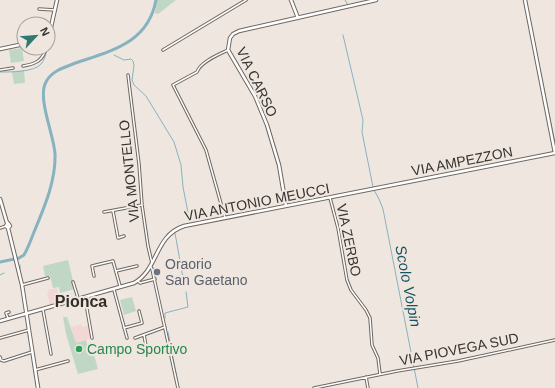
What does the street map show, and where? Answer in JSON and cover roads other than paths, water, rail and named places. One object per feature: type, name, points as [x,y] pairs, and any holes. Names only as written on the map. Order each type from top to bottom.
[{"type":"street","points":[[53,16],[57,0]]},
{"type":"street","points":[[163,50],[246,0]]},
{"type":"street","points":[[291,0],[298,18],[376,0]]},
{"type":"street","points":[[525,0],[555,153]]},
{"type":"street","points":[[39,9],[55,10]]},
{"type":"street","name":"VIA CARSO","points":[[286,206],[279,165],[267,125],[255,96],[228,50],[230,38],[233,34],[240,31],[298,18]]},
{"type":"street","points":[[0,49],[16,46]]},
{"type":"street","points":[[225,218],[206,150],[173,85],[197,72],[203,63],[228,50]]},
{"type":"street","points":[[23,66],[33,64],[42,56]]},
{"type":"street","points":[[0,70],[13,68]]},
{"type":"street","name":"VIA MONTELLO","points":[[128,75],[139,164],[142,205],[150,261],[152,264]]},
{"type":"street","name":"VIA AMPEZZON","points":[[374,189],[555,153]]},
{"type":"street","name":"VIA ANTONIO MEUCCI","points":[[0,322],[114,290],[138,281],[151,267],[163,241],[175,230],[184,226],[374,189]]},
{"type":"street","name":"VIA ZERBO","points":[[330,198],[338,228],[347,280],[351,290],[370,318],[372,345],[378,358],[380,374]]},
{"type":"street","points":[[0,199],[16,256],[22,285],[38,388]]},
{"type":"street","points":[[104,212],[142,205]]},
{"type":"street","points":[[113,211],[118,238],[124,236]]},
{"type":"street","points":[[0,228],[7,226]]},
{"type":"street","points":[[94,276],[92,266],[114,261],[120,288]]},
{"type":"street","points":[[116,271],[137,266]]},
{"type":"street","points":[[151,267],[155,279],[178,388]]},
{"type":"street","points":[[22,285],[48,278]]},
{"type":"street","points":[[138,281],[142,282],[155,279]]},
{"type":"street","points":[[73,282],[78,300]]},
{"type":"street","points":[[114,290],[127,338]]},
{"type":"street","points":[[85,298],[92,338]]},
{"type":"street","points":[[43,310],[51,354]]},
{"type":"street","points":[[124,328],[142,323],[139,311]]},
{"type":"street","points":[[8,319],[6,313],[9,312]]},
{"type":"street","points":[[135,338],[165,327]]},
{"type":"street","points":[[0,338],[29,330]]},
{"type":"street","points":[[144,335],[146,346]]},
{"type":"street","name":"VIA PIOVEGA SUD","points":[[314,388],[380,374],[458,361],[555,340]]},
{"type":"street","points":[[0,357],[1,360],[4,361],[32,352]]},
{"type":"street","points":[[35,370],[68,361]]},
{"type":"street","points":[[366,377],[368,388]]},
{"type":"waterway","points":[[0,262],[19,258],[24,255],[49,194],[54,174],[55,154],[43,97],[46,82],[54,73],[61,69],[113,50],[136,36],[145,27],[152,15],[156,0]]},
{"type":"waterway","name":"Scolo Volpin","points":[[345,0],[348,5]]},
{"type":"waterway","points":[[526,0],[555,143]]},
{"type":"waterway","name":"Scolo Volpin","points":[[343,35],[363,120],[362,132],[373,187]]},
{"type":"waterway","points":[[114,55],[124,60],[131,59],[133,61],[134,65],[132,80],[134,85],[146,96],[174,142],[181,165],[183,187],[190,223],[174,229]]},
{"type":"waterway","points":[[0,72],[33,69],[41,64],[45,56]]},
{"type":"waterway","name":"Scolo Volpin","points":[[374,190],[383,209],[418,388]]},
{"type":"waterway","points":[[175,233],[183,278]]},
{"type":"waterway","points":[[20,265],[20,270]]},
{"type":"waterway","points":[[0,275],[4,273]]},
{"type":"waterway","points":[[165,318],[165,313],[188,307],[186,292]]},
{"type":"waterway","points":[[168,332],[179,388]]},
{"type":"waterway","points":[[33,348],[36,367]]},
{"type":"waterway","points":[[37,373],[40,388]]},
{"type":"place","name":"Oraorio San Gaetano","points":[[157,272]]},
{"type":"place","name":"Campo Sportivo","points":[[79,349]]},
{"type":"district","name":"Pionca","points":[[81,301]]}]
